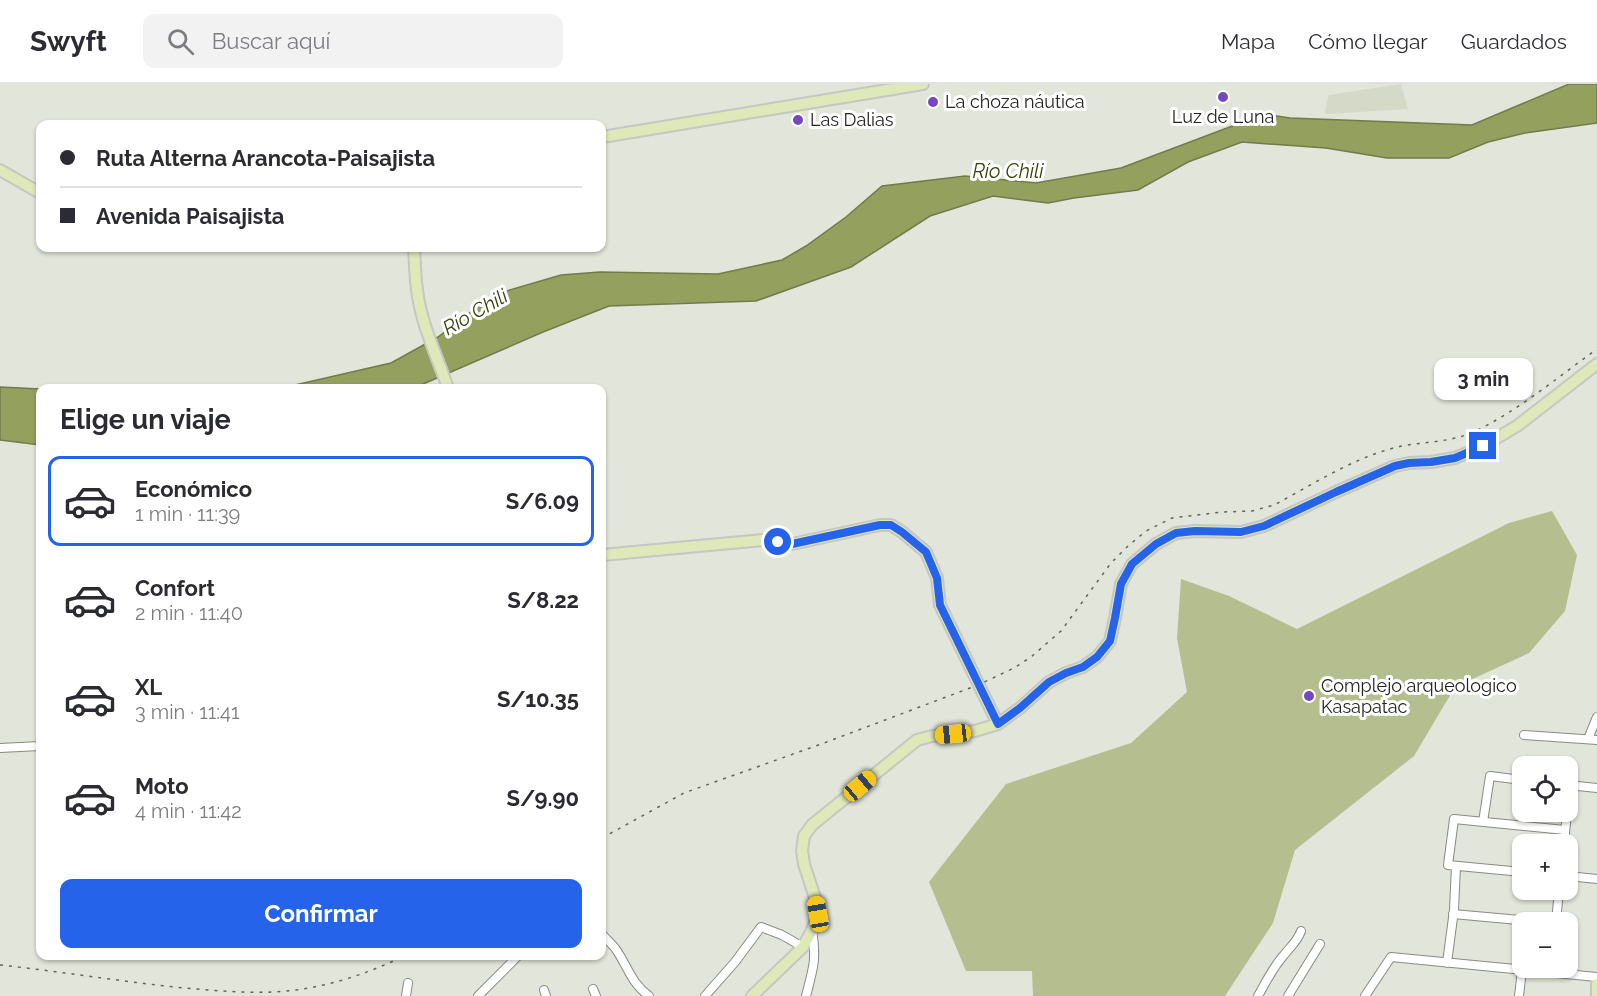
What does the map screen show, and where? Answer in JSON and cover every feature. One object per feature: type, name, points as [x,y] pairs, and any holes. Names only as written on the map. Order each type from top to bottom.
[{"type":"main road","points":[[606,136],[923,84]]},
{"type":"main road","points":[[0,170],[36,191]]},
{"type":"main road","points":[[414,252],[417,290],[428,334],[447,384]]},
{"type":"main road","points":[[754,995],[803,947],[818,914],[802,851],[804,836],[812,825],[917,740],[975,731],[998,724],[1049,682],[1083,667],[1097,657],[1110,641],[1121,584],[1132,564],[1156,544],[1176,533],[1241,532],[1264,526],[1395,466],[1455,458],[1483,446],[1517,426],[1597,364]]},
{"type":"main road","points":[[606,555],[763,540],[792,544],[880,525],[891,525],[926,552],[937,578],[940,605],[998,724]]},
{"type":"main road","points":[[1596,996],[1597,984]]},
{"type":"street","points":[[1588,739],[1597,717]]},
{"type":"street","points":[[1524,735],[1597,740]]},
{"type":"street","points":[[0,748],[36,746]]},
{"type":"street","points":[[1483,822],[1490,776],[1512,779]]},
{"type":"street","points":[[1578,786],[1597,788]]},
{"type":"street","points":[[1447,963],[1453,914],[1454,819],[1565,830]]},
{"type":"street","points":[[1565,834],[1566,822]]},
{"type":"street","points":[[1452,866],[1512,871]]},
{"type":"street","points":[[1578,877],[1597,879]]},
{"type":"street","points":[[1453,914],[1512,919]]},
{"type":"street","points":[[707,995],[761,927],[782,935],[803,947]]},
{"type":"street","points":[[806,996],[814,964],[815,950],[812,930]]},
{"type":"street","points":[[1258,996],[1301,931]]},
{"type":"street","points":[[606,938],[615,948],[639,988],[649,996]]},
{"type":"street","points":[[1288,996],[1320,944]]},
{"type":"street","points":[[1365,996],[1391,957],[1512,969]]},
{"type":"street","points":[[478,996],[514,960]]},
{"type":"street","points":[[1578,974],[1597,977]]},
{"type":"street","points":[[1519,996],[1521,978]]},
{"type":"street","points":[[406,996],[408,983]]},
{"type":"shaded area","points":[[1401,84],[1408,109],[1326,114],[1329,95]]},
{"type":"shaded area","points":[[1552,511],[1577,555],[1565,611],[1529,653],[1455,687],[1414,756],[1295,850],[1273,923],[1225,996],[1033,996],[1032,971],[966,971],[929,882],[1006,784],[1131,743],[1187,692],[1177,638],[1181,579],[1229,596],[1297,629],[1509,523]]},
{"type":"water","name":"Río Chili","points":[[1569,84],[1597,84],[1597,123],[1525,133],[1488,142],[1449,158],[1387,158],[1326,148],[1242,142],[1188,162],[1138,190],[1048,203],[993,196],[930,216],[851,267],[756,301],[609,306],[423,384],[299,384],[391,363],[438,337],[493,295],[561,275],[600,272],[718,274],[782,260],[846,217],[882,186],[965,176],[1036,183],[1121,168],[1264,114],[1290,118],[1472,125]]},
{"type":"water","points":[[0,387],[36,389],[36,444],[0,440]]},
{"type":"railway","points":[[606,836],[684,793],[978,685],[1014,668],[1031,657],[1061,631],[1111,563],[1128,546],[1146,531],[1172,518],[1252,511],[1274,505],[1331,474],[1375,454],[1400,446],[1461,437],[1503,416],[1597,349]]},
{"type":"railway","points":[[0,965],[171,987],[263,992],[290,991],[340,981],[395,960]]},
{"type":"place","name":"Luz de Luna","points":[[1223,97]]},
{"type":"place","name":"La choza náutica","points":[[933,102]]},
{"type":"place","name":"Las Dalias","points":[[798,120]]},
{"type":"place","name":"Complejo arqueologico Kasapatac","points":[[1309,696]]},
{"type":"route","points":[[778,542],[792,544],[880,525],[891,525],[902,532],[926,552],[937,578],[940,605],[998,724],[1049,682],[1083,667],[1097,657],[1110,641],[1121,584],[1132,564],[1156,544],[1176,533],[1241,532],[1264,526],[1395,466],[1455,458],[1483,446]]}]
